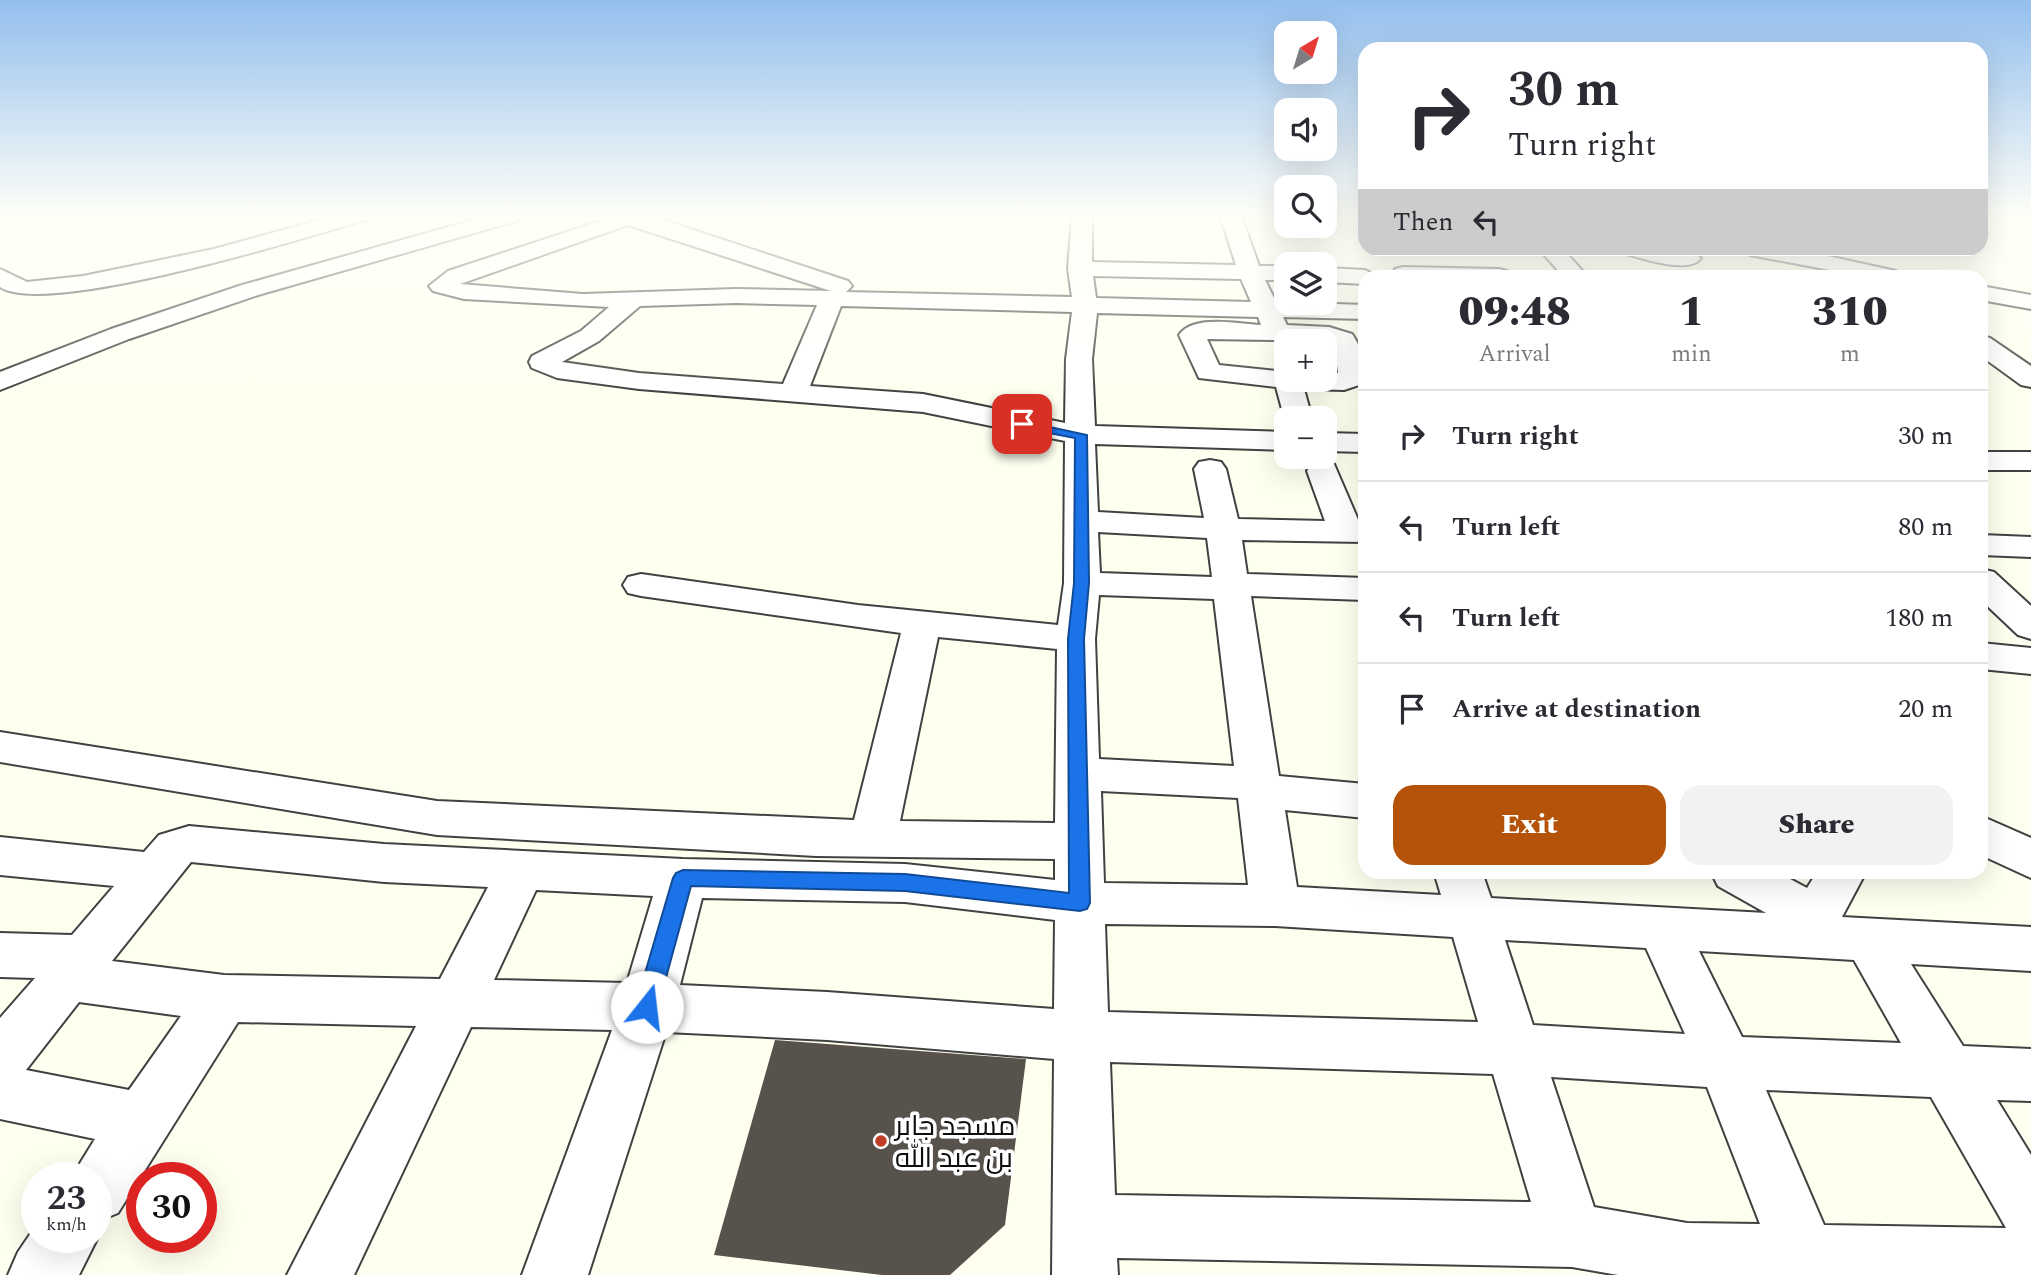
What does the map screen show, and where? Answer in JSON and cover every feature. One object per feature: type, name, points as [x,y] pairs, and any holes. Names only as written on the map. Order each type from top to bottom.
[{"type":"street","points":[[0,276],[19,288],[36,288],[128,274]]},
{"type":"street","points":[[174,274],[176,281],[184,288],[215,302]]},
{"type":"street","points":[[0,382],[120,334],[215,302],[310,274]]},
{"type":"street","points":[[460,274],[441,286],[464,292],[583,301],[682,296],[881,299],[1085,307],[1272,321],[1305,329]]},
{"type":"street","points":[[807,274],[881,299]]},
{"type":"street","points":[[1081,274],[1085,307],[1079,359],[1082,583],[1076,639],[1080,774],[1084,1250],[1572,1235],[1741,1264],[2031,1261]]},
{"type":"street","points":[[1252,274],[1272,321]]},
{"type":"street","points":[[1337,276],[1358,277]]},
{"type":"street","points":[[1988,294],[2031,302]]},
{"type":"street","points":[[794,392],[832,298]]},
{"type":"street","points":[[633,300],[590,336],[542,362],[557,370],[639,381],[923,403],[1081,435],[1274,441]]},
{"type":"street","points":[[1274,379],[1209,372],[1192,335],[1201,331],[1272,321],[1358,313]]},
{"type":"street","points":[[1337,338],[1343,340],[1348,349],[1350,380],[1337,380]]},
{"type":"street","points":[[1988,349],[2031,380]]},
{"type":"street","points":[[1993,381],[2031,380]]},
{"type":"street","points":[[1337,452],[1358,445]]},
{"type":"street","points":[[1988,461],[2031,461]]},
{"type":"street","points":[[1210,469],[1223,529],[1275,906]]},
{"type":"street","points":[[1330,469],[1358,532]]},
{"type":"street","points":[[1082,520],[1358,534]]},
{"type":"street","points":[[1988,528],[2007,546]]},
{"type":"street","points":[[1082,583],[1358,589]]},
{"type":"street","points":[[642,585],[761,606],[852,613],[922,625],[1076,639]]},
{"type":"street","points":[[1988,587],[2031,627]]},
{"type":"street","points":[[873,839],[922,625]]},
{"type":"street","points":[[1988,657],[2031,661]]},
{"type":"street","points":[[0,747],[436,818],[873,839],[1079,841]]},
{"type":"street","points":[[1080,774],[1259,787],[1358,801]]},
{"type":"street","points":[[1988,838],[2031,859]]},
{"type":"street","points":[[0,1059],[176,848],[189,844],[384,863],[683,878],[905,883],[1080,903],[1275,906],[1471,888],[1663,930],[1811,927],[1869,940],[2031,949]]},
{"type":"street","points":[[2,859],[142,870],[150,878]]},
{"type":"street","points":[[320,1275],[522,869]]},
{"type":"street","points":[[555,1275],[647,1007],[683,878]]},
{"type":"street","points":[[1745,879],[1811,927]]},
{"type":"street","points":[[1811,927],[1838,879]]},
{"type":"street","points":[[1471,888],[1572,1235]]},
{"type":"street","points":[[1663,930],[1726,1062],[1741,1264]]},
{"type":"street","points":[[1869,940],[2031,1212]]},
{"type":"street","points":[[0,956],[77,968],[224,998],[647,1007],[827,1016],[1081,1036],[1516,1049],[1726,1062],[2031,1075]]},
{"type":"street","points":[[112,1167],[224,998]]},
{"type":"street","points":[[0,1092],[142,1121]]},
{"type":"street","points":[[41,1275],[55,1253]]},
{"type":"building","name":"مسجد جابر بن عبد الله","points":[[775,1040],[1026,1059],[1005,1225],[950,1275],[882,1275],[714,1255]]},
{"type":"place","name":"مسجد جابر بن عبد الله","points":[[881,1141]]},
{"type":"route","points":[[647,1007],[683,878],[905,883],[1080,903],[1076,639],[1082,583],[1079,464],[1081,435],[1022,424]]}]
